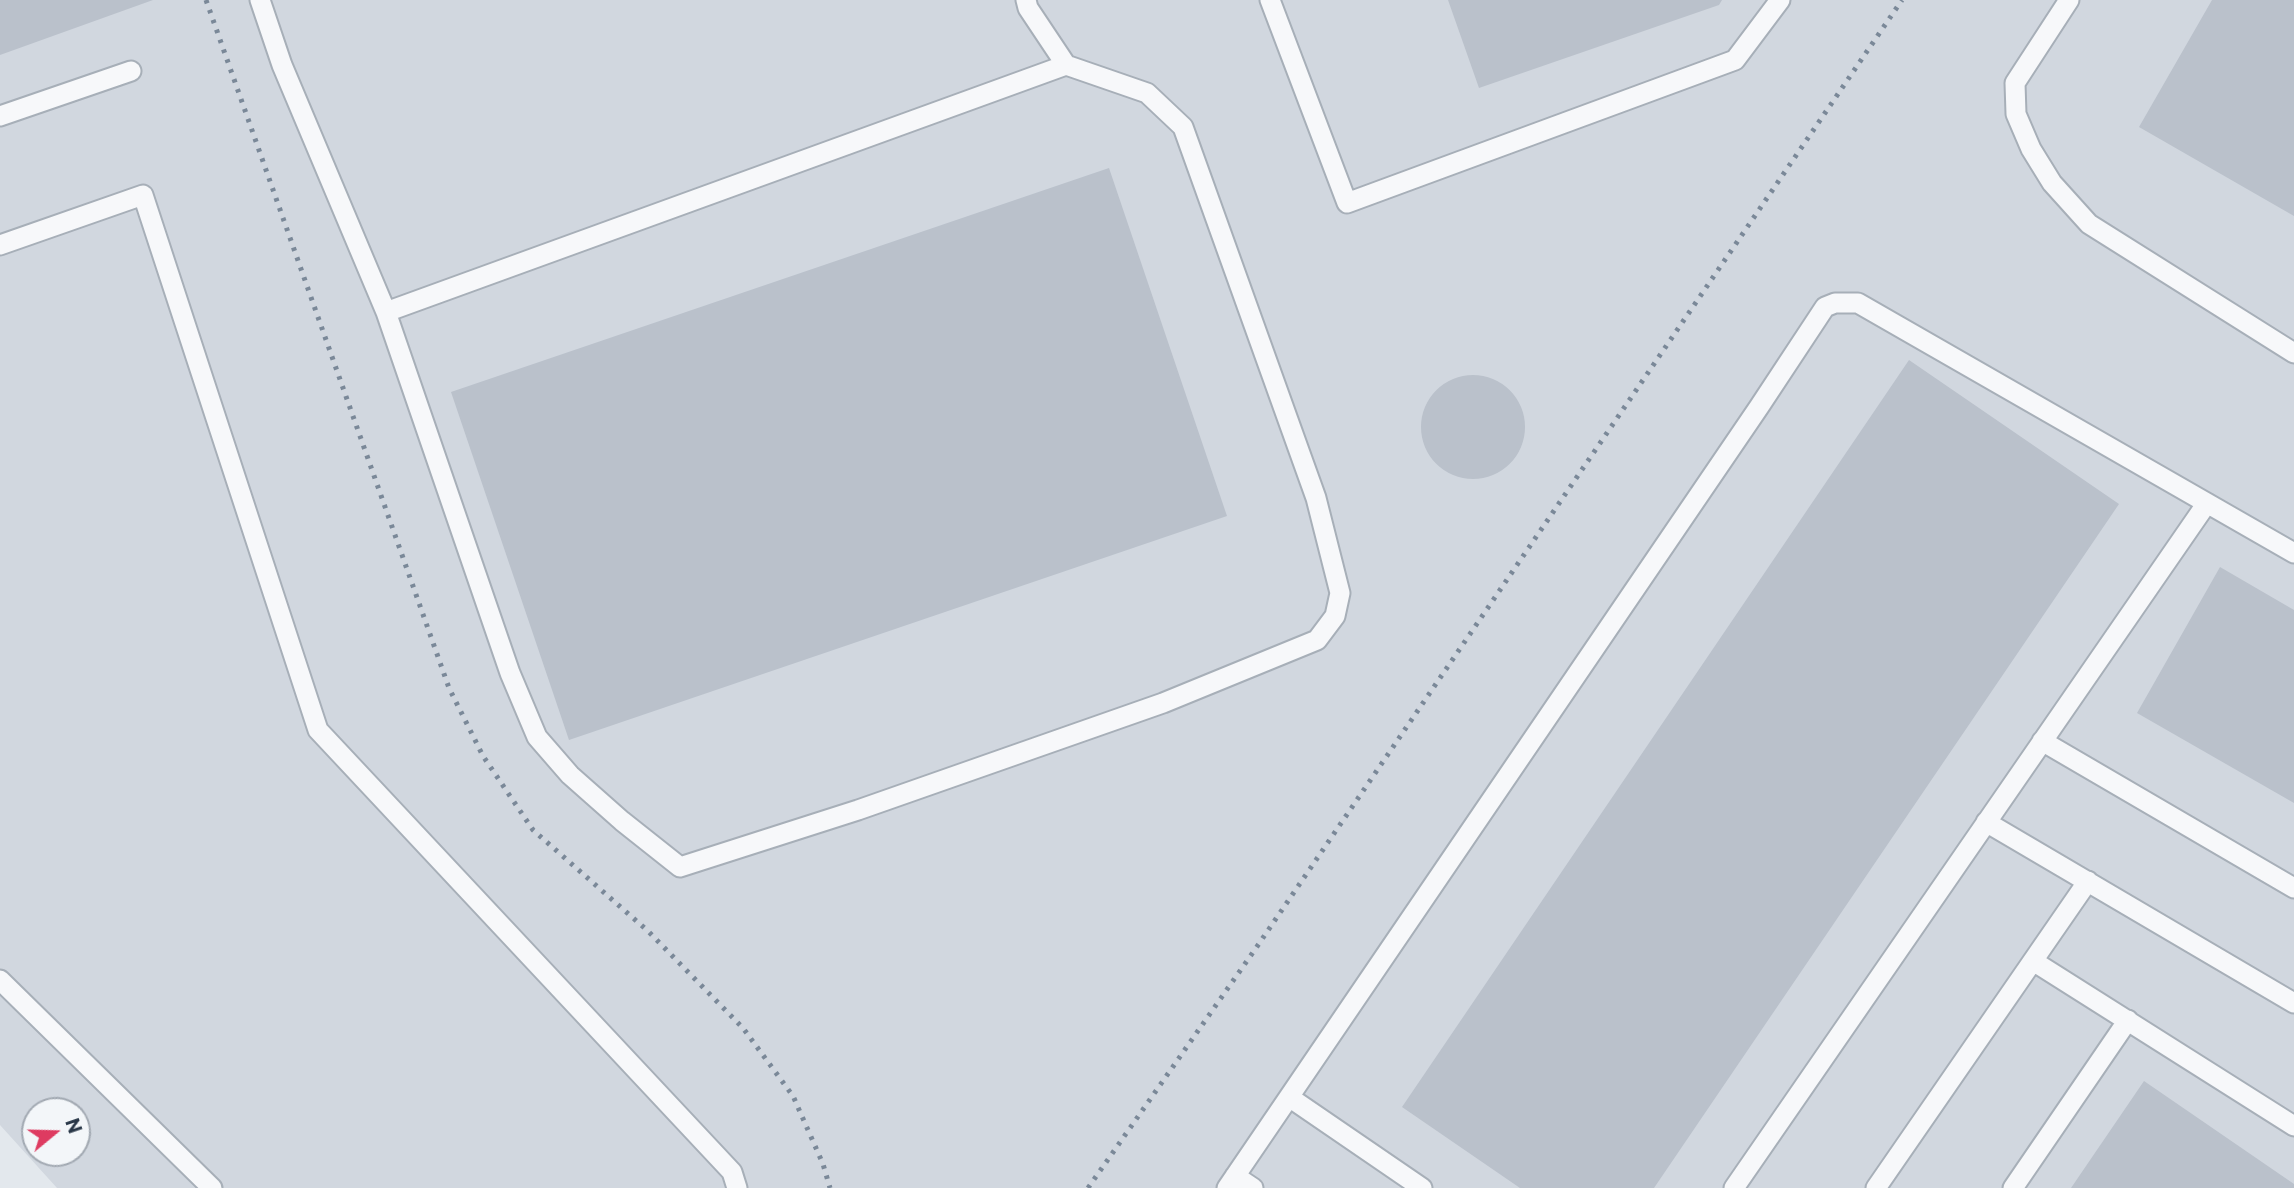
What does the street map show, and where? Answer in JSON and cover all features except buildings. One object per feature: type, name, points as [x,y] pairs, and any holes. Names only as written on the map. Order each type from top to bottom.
[{"type":"lane","points":[[260,0],[282,65],[386,312],[506,660],[537,737],[570,775],[680,867],[858,810],[1163,703],[1317,639],[1335,616],[1340,593],[1316,498],[1183,127],[1147,93],[1066,65],[1028,8],[1026,0]]},
{"type":"lane","points":[[1270,0],[1347,203],[1735,60],[1780,0]]},
{"type":"lane","points":[[2069,0],[2015,83],[2016,114],[2031,149],[2052,183],[2089,224],[2294,353]]},
{"type":"lane","points":[[386,312],[1066,65]]},
{"type":"lane","points":[[0,116],[131,71]]},
{"type":"lane","points":[[0,245],[143,195],[318,730],[732,1172],[737,1188]]},
{"type":"lane","points":[[1253,1188],[1231,1182],[1825,307],[1835,303],[1858,303],[2294,553]]},
{"type":"lane","points":[[1734,1188],[2207,503]]},
{"type":"lane","points":[[2042,741],[2294,888]]},
{"type":"lane","points":[[1986,822],[2294,1003]]},
{"type":"lane","points":[[1876,1188],[2088,881]]},
{"type":"lane","points":[[2033,961],[2294,1126]]},
{"type":"lane","points":[[0,980],[212,1188]]},
{"type":"lane","points":[[2013,1188],[2127,1020]]},
{"type":"lane","points":[[1289,1097],[1422,1188]]},
{"type":"shaded area","points":[[0,0],[2294,0],[2294,1188],[57,1188],[38,1167],[91,1167],[91,1097],[21,1097],[21,1148],[0,1125]]},
{"type":"railway","points":[[206,0],[449,688],[483,756],[533,830],[649,932],[743,1028],[793,1096],[823,1164],[830,1188]]},
{"type":"railway","points":[[1088,1188],[1256,948],[1902,0]]}]
